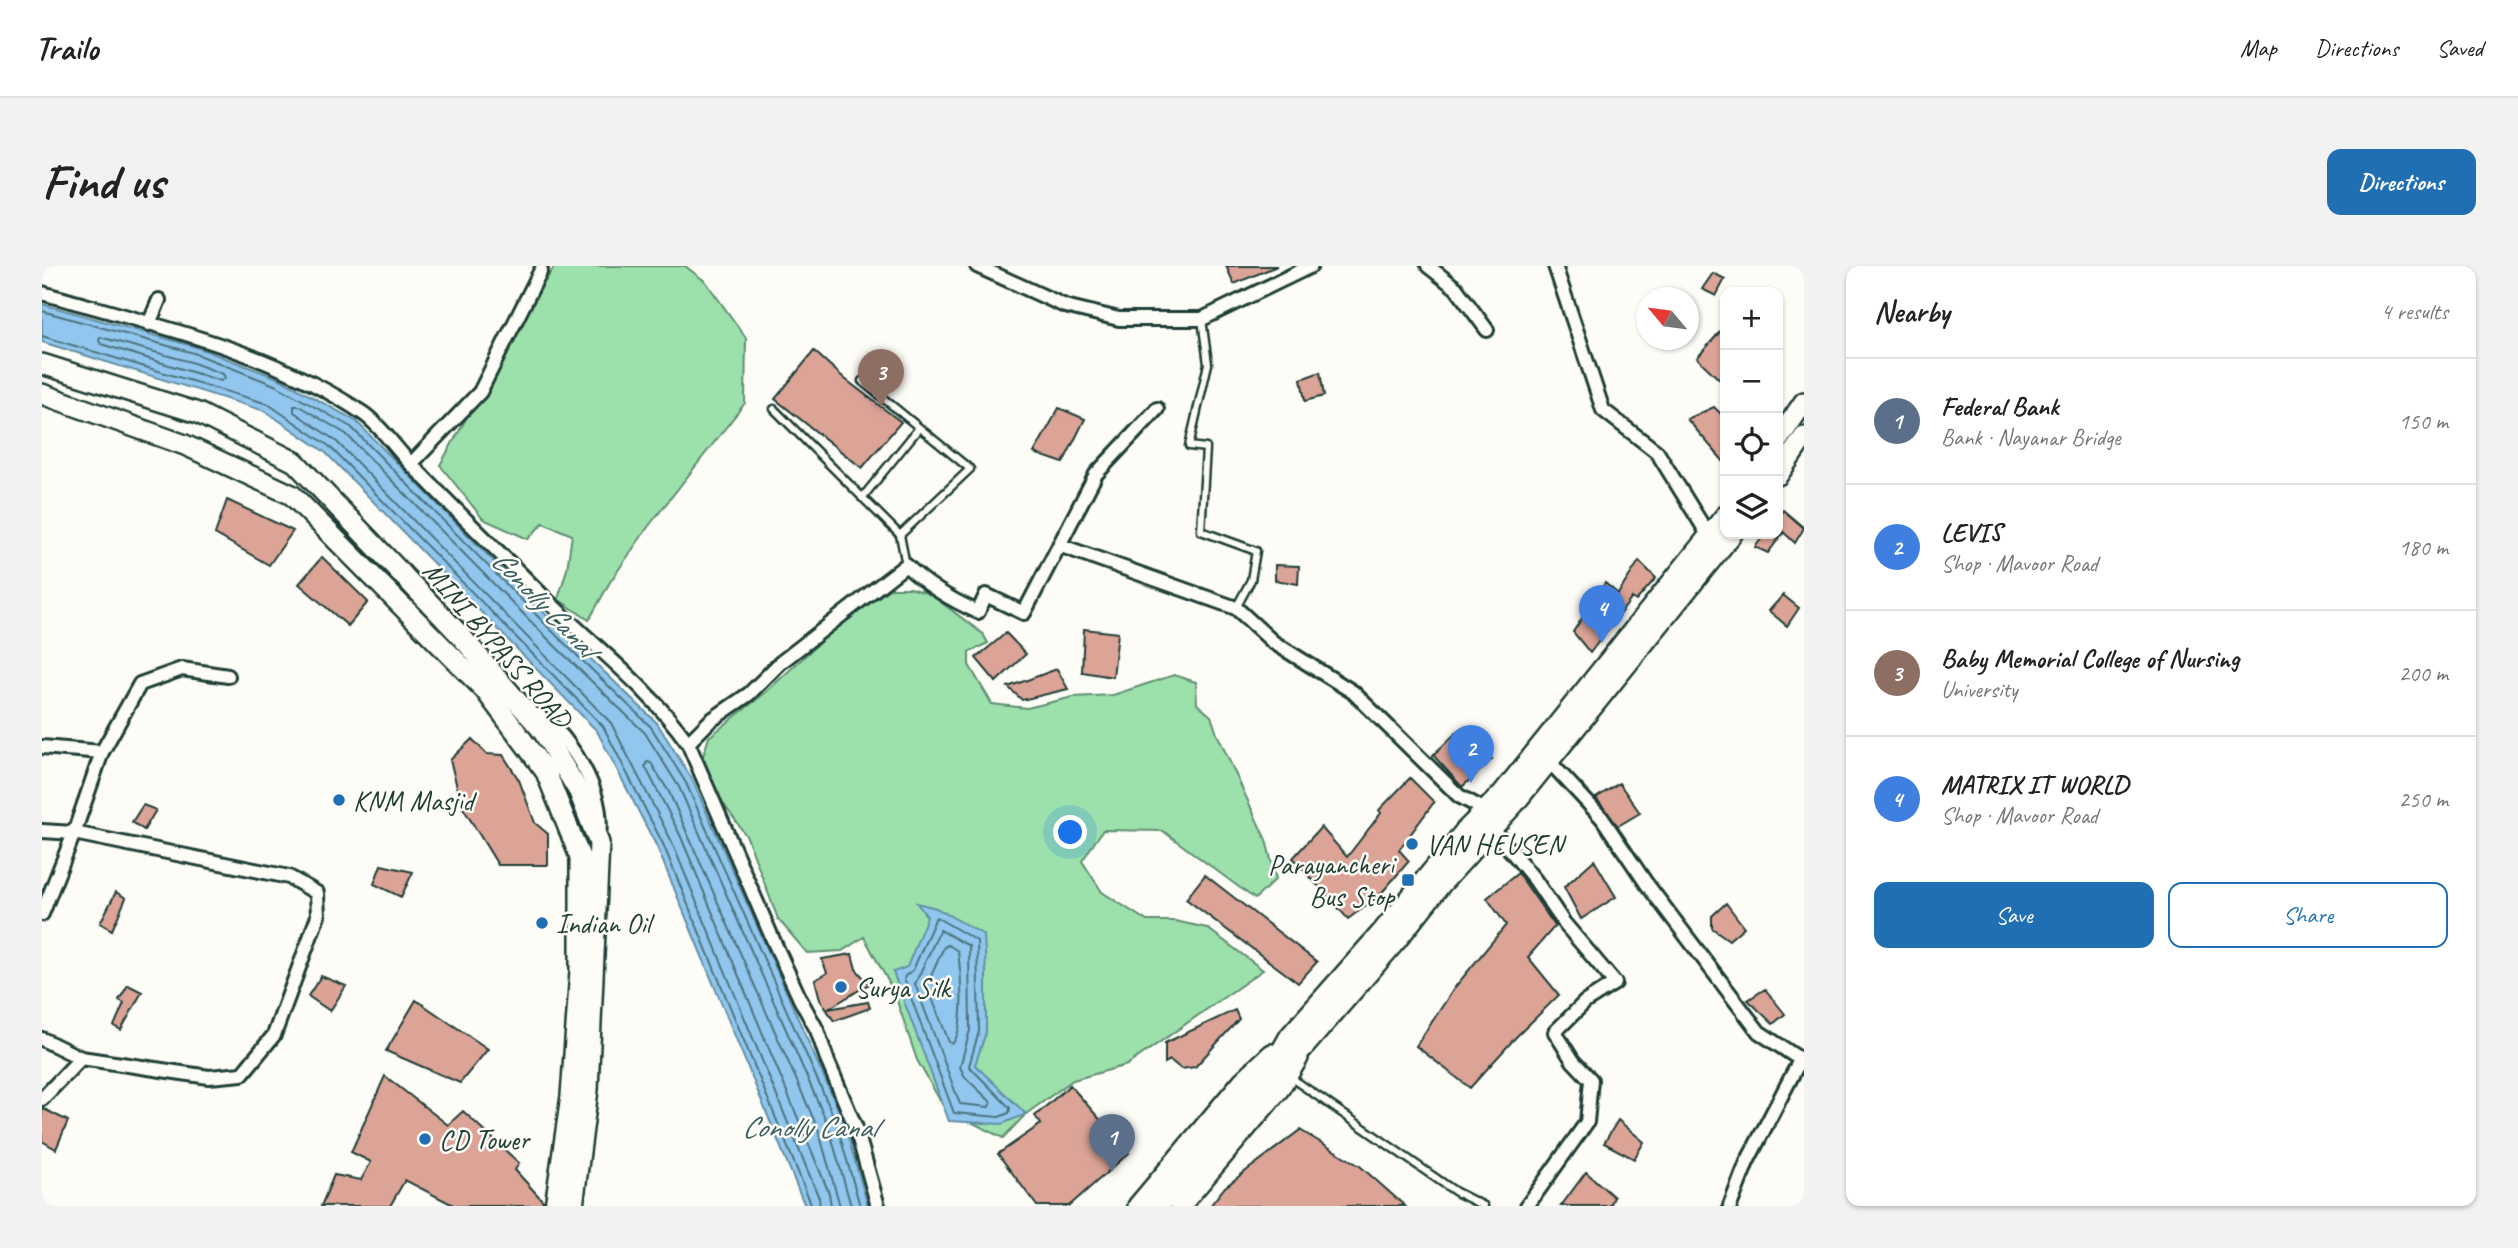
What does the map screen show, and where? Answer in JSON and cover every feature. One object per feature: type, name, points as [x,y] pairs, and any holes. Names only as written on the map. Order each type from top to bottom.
[{"type":"main road","name":"MINI BYPASS ROAD","points":[[42,364],[198,413],[295,463],[460,635],[542,730],[579,792],[598,843],[580,971],[571,1096],[555,1206]]},
{"type":"main road","name":"MINI BYPASS ROAD","points":[[42,394],[186,445],[292,495],[485,690],[546,772],[580,857],[588,921],[588,1090],[573,1206]]},
{"type":"main road","points":[[1783,433],[1804,402]]},
{"type":"main road","points":[[1783,468],[1804,437]]},
{"type":"main road","points":[[1544,756],[1720,522]]},
{"type":"main road","points":[[1177,1198],[1265,1080],[1297,1042],[1395,942],[1488,819],[1728,539]]},
{"type":"main road","points":[[1158,1206],[1177,1198],[1289,1076],[1297,1042]]},
{"type":"main road","points":[[1138,1206],[1243,1082],[1297,1042]]},
{"type":"street","points":[[977,266],[1065,306],[1119,319],[1202,319],[1311,266]]},
{"type":"street","points":[[1428,266],[1456,288],[1487,330]]},
{"type":"street","points":[[1555,266],[1602,410],[1657,452],[1709,536]]},
{"type":"street","points":[[411,464],[480,392],[539,267]]},
{"type":"street","points":[[42,293],[250,357],[320,388],[366,415],[546,599],[636,681],[669,717],[688,743],[774,942],[817,1030],[856,1128],[878,1206]]},
{"type":"street","points":[[149,324],[159,300]]},
{"type":"street","points":[[688,743],[709,721],[749,694],[780,663],[906,565],[923,582],[978,612],[986,595],[1024,613],[1096,474],[1157,409]]},
{"type":"street","points":[[1059,545],[1236,608],[1273,642],[1353,692],[1459,796],[1488,819],[1564,923],[1615,984],[1585,1002],[1555,1032],[1573,1061],[1591,1080],[1587,1122],[1527,1206]]},
{"type":"street","points":[[42,914],[102,752],[140,684],[183,669],[228,676]]},
{"type":"street","points":[[42,747],[102,752]]},
{"type":"street","points":[[1544,756],[1601,818],[1646,883],[1759,1032],[1802,1061],[1747,1162],[1730,1206]]},
{"type":"street","points":[[42,831],[74,833],[289,877],[317,893],[318,916],[274,1035],[242,1074],[209,1077],[81,1058],[42,1039]]},
{"type":"street","points":[[42,1099],[81,1058]]},
{"type":"lane","points":[[1202,319],[1208,364],[1189,446],[1206,447],[1201,531],[1256,551],[1251,580],[1236,608]]},
{"type":"lane","points":[[862,381],[970,469],[900,535]]},
{"type":"lane","points":[[774,410],[900,535],[906,565]]},
{"type":"lane","points":[[862,498],[919,428]]},
{"type":"lane","points":[[1289,1076],[1457,1192],[1484,1206]]},
{"type":"green space","points":[[555,266],[685,266],[706,282],[746,338],[745,403],[648,527],[610,582],[589,620],[558,599],[567,569],[572,535],[543,523],[528,539],[483,519],[440,465]]},
{"type":"green space","points":[[891,588],[910,588],[930,594],[983,634],[988,643],[969,652],[969,665],[992,704],[1027,708],[1073,697],[1113,695],[1174,675],[1196,682],[1197,704],[1211,716],[1266,840],[1276,879],[1255,899],[1163,831],[1103,830],[1082,861],[1102,892],[1147,921],[1175,921],[1207,928],[1263,970],[1127,1065],[1073,1080],[1026,1114],[1003,1138],[945,1109],[917,1060],[894,992],[864,937],[842,951],[807,953],[778,919],[747,837],[723,803],[702,759],[709,737],[765,693],[833,630]]},
{"type":"water","name":"Conolly Canal","points":[[42,304],[196,347],[280,379],[356,421],[564,633],[657,723],[692,779],[843,1120],[868,1206],[805,1206],[657,847],[597,731],[325,452],[265,411],[42,342]]},
{"type":"water","points":[[917,903],[936,908],[984,935],[986,1032],[975,1065],[1026,1114],[1002,1124],[949,1121],[893,972],[907,967],[927,917]]},
{"type":"building","points":[[1226,266],[1277,266],[1234,284]]},
{"type":"building","points":[[1713,273],[1725,279],[1716,296],[1702,289]]},
{"type":"building","points":[[1720,332],[1720,380],[1697,358]]},
{"type":"building","points":[[814,351],[901,422],[862,468],[775,399]]},
{"type":"building","points":[[1320,372],[1324,396],[1305,401],[1301,379]]},
{"type":"building","points":[[1714,407],[1720,413],[1720,457],[1687,419]]},
{"type":"building","points":[[1059,408],[1085,419],[1063,463],[1034,453]]},
{"type":"building","points":[[227,500],[293,531],[269,565],[215,534]]},
{"type":"building","points":[[1783,510],[1804,528],[1795,543],[1783,532]]},
{"type":"building","points":[[1761,539],[1778,539],[1768,553],[1755,547]]},
{"type":"building","points":[[322,557],[368,602],[348,626],[299,584]]},
{"type":"building","points":[[1639,561],[1656,578],[1636,601],[1632,598],[1590,653],[1573,632],[1605,583],[1618,594]]},
{"type":"building","points":[[1275,565],[1299,566],[1298,584],[1275,580]]},
{"type":"building","points":[[1783,595],[1799,608],[1787,626],[1769,611]]},
{"type":"building","points":[[1084,629],[1118,633],[1113,677],[1082,672]]},
{"type":"building","points":[[1006,633],[1026,654],[996,682],[976,658]]},
{"type":"building","points":[[1057,669],[1068,689],[1022,700],[1008,687]]},
{"type":"building","points":[[1459,730],[1492,759],[1462,787],[1433,755]]},
{"type":"building","points":[[472,739],[487,754],[503,755],[519,780],[535,823],[548,834],[548,865],[498,865],[462,806],[450,760]]},
{"type":"building","points":[[1410,778],[1434,802],[1399,850],[1409,861],[1379,896],[1348,919],[1293,858],[1321,827],[1347,857],[1381,813],[1379,810]]},
{"type":"building","points":[[1619,783],[1640,813],[1618,826],[1596,798]]},
{"type":"building","points":[[143,805],[156,810],[144,830],[132,822]]},
{"type":"building","points":[[1594,860],[1616,897],[1581,919],[1564,887]]},
{"type":"building","points":[[381,865],[413,872],[401,897],[374,884]]},
{"type":"building","points":[[1518,873],[1555,926],[1528,957],[1559,995],[1470,1088],[1416,1046],[1455,987],[1506,925],[1487,898]]},
{"type":"building","points":[[1205,875],[1317,962],[1298,983],[1186,899]]},
{"type":"building","points":[[116,892],[126,898],[112,930],[100,923]]},
{"type":"building","points":[[1726,903],[1744,927],[1729,940],[1712,928],[1712,916]]},
{"type":"building","name":"Surya Silk","points":[[852,954],[856,969],[869,984],[828,1009],[868,1002],[870,1008],[834,1021],[820,999],[815,980],[827,973],[822,959]]},
{"type":"building","points":[[321,976],[346,986],[330,1011],[308,996]]},
{"type":"building","points":[[128,985],[142,992],[121,1030],[114,1026],[124,1003],[119,1000]]},
{"type":"building","points":[[1765,989],[1785,1014],[1773,1024],[1748,1000]]},
{"type":"building","points":[[416,1000],[488,1049],[460,1083],[386,1051]]},
{"type":"building","points":[[1235,1010],[1239,1019],[1195,1067],[1181,1069],[1170,1060],[1165,1063],[1165,1043]]},
{"type":"building","name":"CD Tower","points":[[385,1076],[448,1125],[463,1111],[519,1163],[515,1170],[543,1201],[543,1206],[455,1206],[405,1180],[390,1206],[321,1206],[334,1175],[361,1180],[371,1162],[351,1152]]},
{"type":"building","points":[[1070,1085],[1129,1153],[1069,1206],[1037,1206],[998,1154],[1041,1124],[1035,1116]]},
{"type":"building","points":[[42,1108],[68,1121],[56,1149],[42,1141]]},
{"type":"building","points":[[1618,1120],[1644,1142],[1634,1159],[1604,1143]]},
{"type":"building","points":[[1300,1130],[1360,1166],[1405,1206],[1210,1206],[1225,1187]]},
{"type":"building","points":[[1586,1172],[1614,1197],[1610,1206],[1561,1206]]},
{"type":"place","name":"Baby Memorial College of Nursing","points":[[881,407]]},
{"type":"place","name":"MATRIX IT WORLD","points":[[1602,643]]},
{"type":"place","name":"LEVIS","points":[[1471,783]]},
{"type":"place","name":"KNM Masjid","points":[[339,800]]},
{"type":"place","name":"VAN HEUSEN","points":[[1412,844]]},
{"type":"place","name":"Parayancheri Bus Stop","points":[[1408,880]]},
{"type":"place","name":"Indian Oil","points":[[542,923]]},
{"type":"place","name":"Surya Silk","points":[[841,987]]},
{"type":"place","name":"CD Tower","points":[[425,1139]]},
{"type":"place","name":"Federal Bank","points":[[1112,1172]]}]
